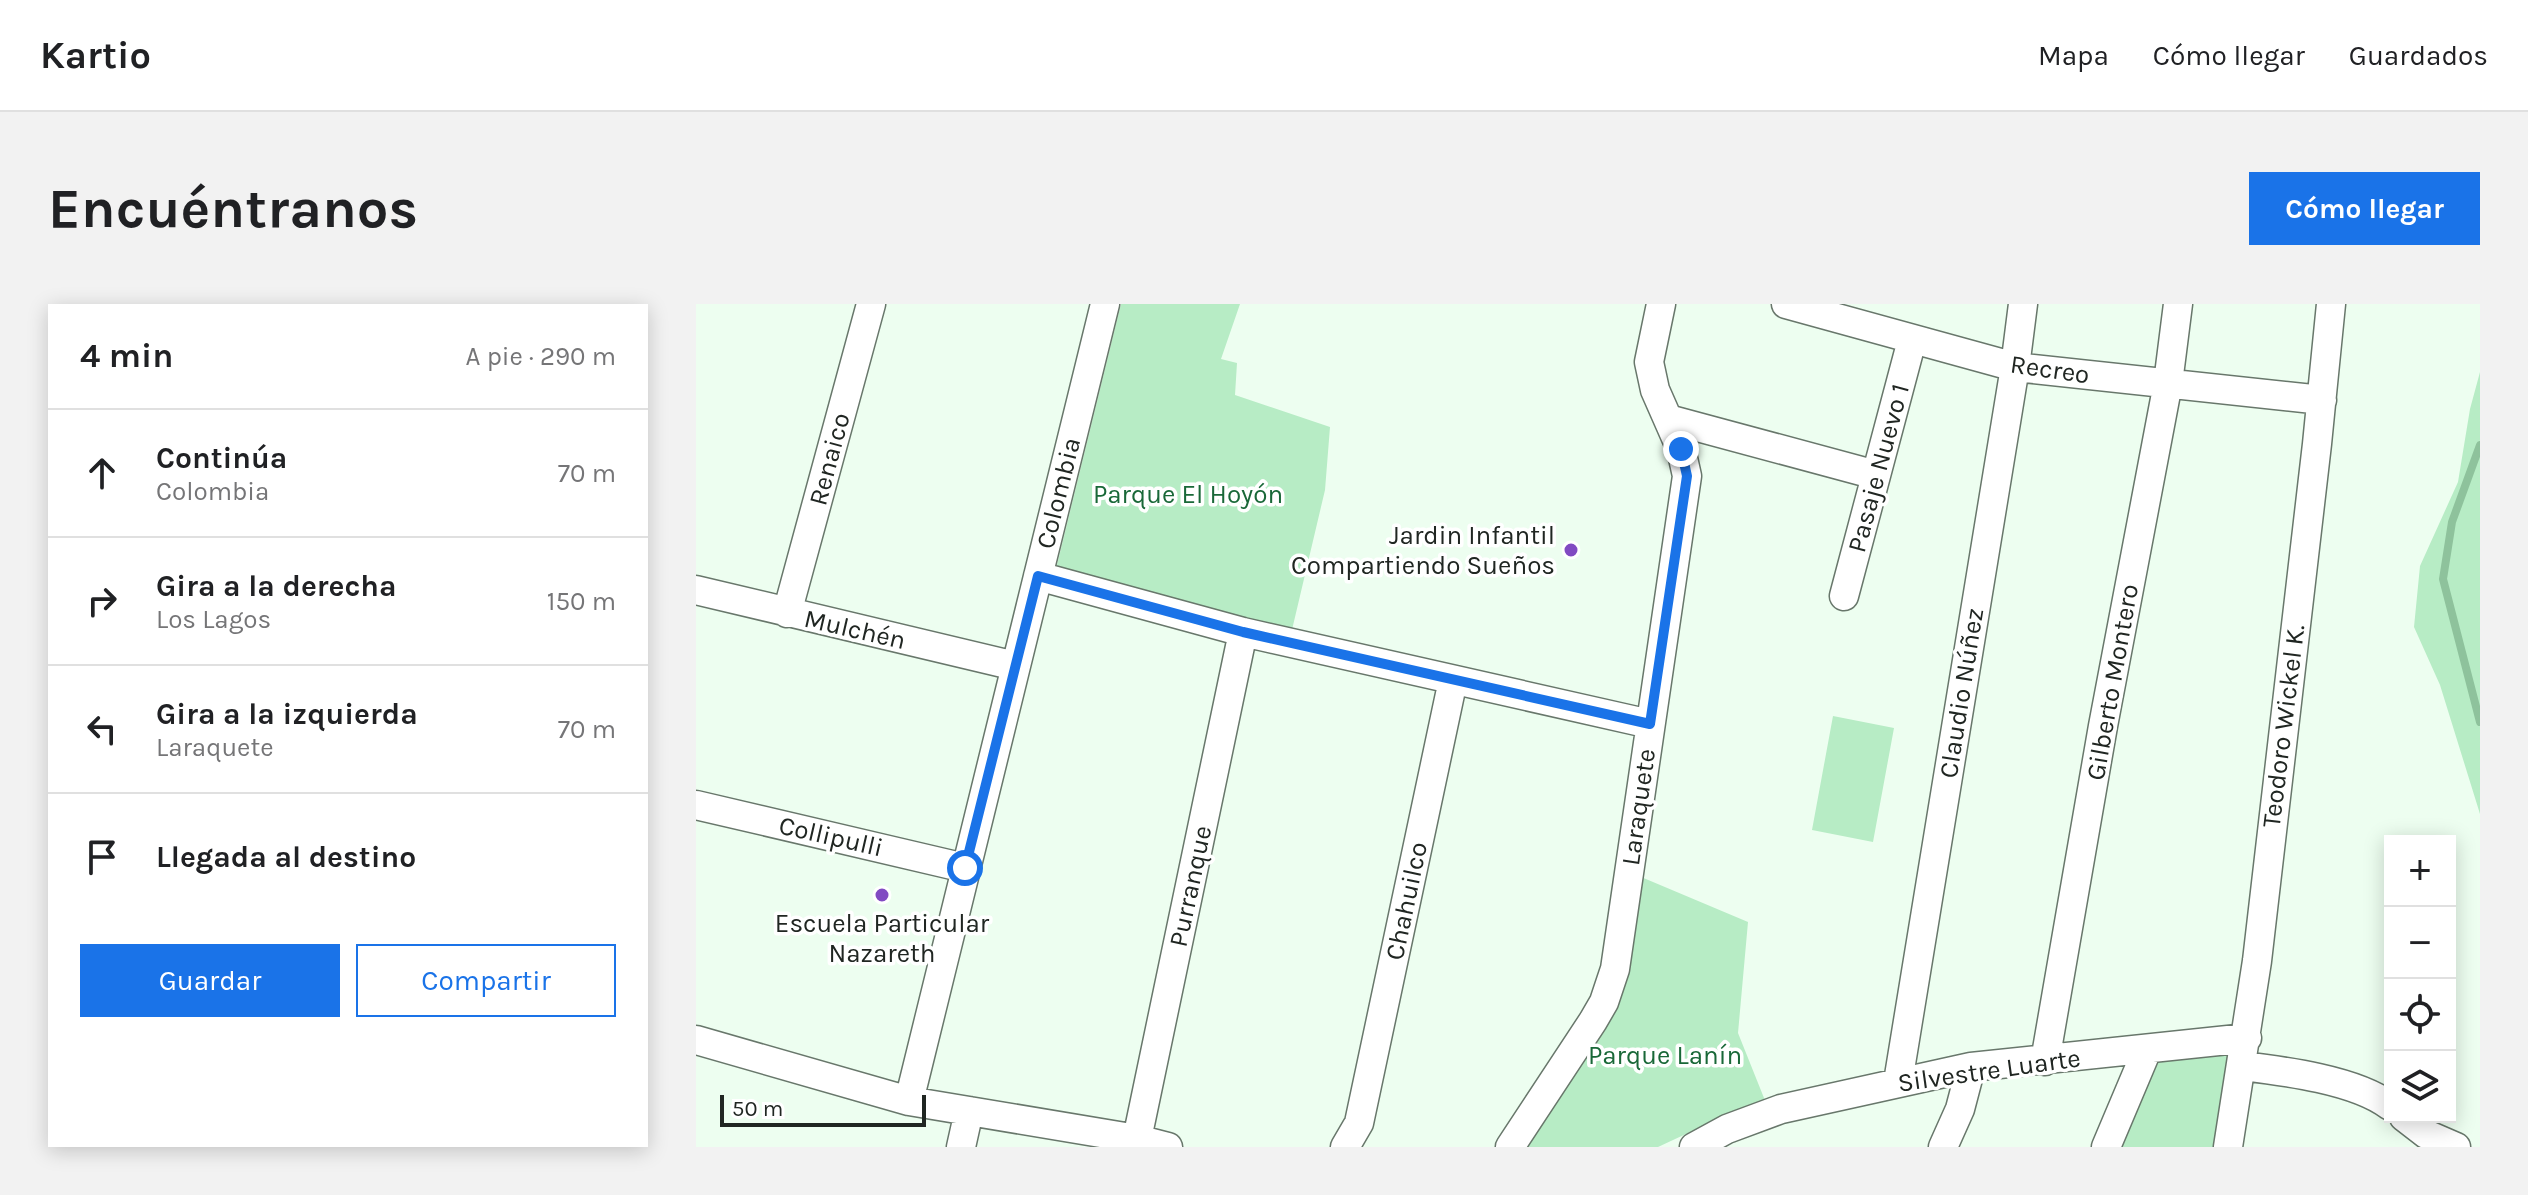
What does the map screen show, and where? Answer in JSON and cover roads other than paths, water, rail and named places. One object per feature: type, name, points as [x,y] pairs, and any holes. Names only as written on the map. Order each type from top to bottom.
[{"type":"street","name":"Renaico","points":[[787,613],[871,304]]},
{"type":"street","name":"Colombia","points":[[909,1101],[1105,304]]},
{"type":"street","name":"Laraquete","points":[[1510,1147],[1593,1021],[1611,983],[1617,954],[1687,476],[1681,449],[1655,390],[1649,362],[1661,304]]},
{"type":"street","name":"Recreo","points":[[1786,304],[2015,367],[2322,400]]},
{"type":"street","name":"Claudio Núñez","points":[[1898,1082],[2023,304]]},
{"type":"street","name":"Gilberto Montero","points":[[2045,1061],[2103,726],[2168,383],[2178,304]]},
{"type":"street","name":"Teodoro Wickel K.","points":[[2228,1147],[2247,1038],[2331,304]]},
{"type":"street","name":"Pasaje Nuevo 1","points":[[1844,596],[1912,340]]},
{"type":"street","points":[[1668,419],[1876,475]]},
{"type":"street","points":[[1038,576],[1243,632],[1650,724]]},
{"type":"street","name":"Mulchén","points":[[696,590],[1015,666]]},
{"type":"street","name":"Purranque","points":[[1137,1139],[1243,632]]},
{"type":"street","name":"Chahuilco","points":[[1352,1135],[1453,680]]},
{"type":"street","name":"Collipulli","points":[[696,805],[965,868]]},
{"type":"street","name":"Silvestre Luarte","points":[[1694,1147],[1751,1119],[1971,1067],[2247,1038]]},
{"type":"street","points":[[696,1040],[909,1101],[1137,1139],[1168,1147]]},
{"type":"street","points":[[2106,1147],[2147,1050]]},
{"type":"street","points":[[2242,1066],[2320,1079],[2384,1101]]},
{"type":"street","points":[[1943,1147],[1960,1109],[1971,1067]]},
{"type":"street","points":[[961,1147],[969,1111]]},
{"type":"street","points":[[2412,1123],[2426,1134],[2456,1147]]},
{"type":"waterway","points":[[2480,445],[2452,522],[2443,579],[2480,722]]},
{"type":"place","name":"Jardin Infantil Compartiendo Sueños","points":[[1571,550]]},
{"type":"place","name":"Escuela Particular Nazareth","points":[[882,895]]},
{"type":"park label","name":"Parque El Hoyón","points":[[1188,494]]},
{"type":"park label","name":"Parque Lanín","points":[[1665,1055]]}]
